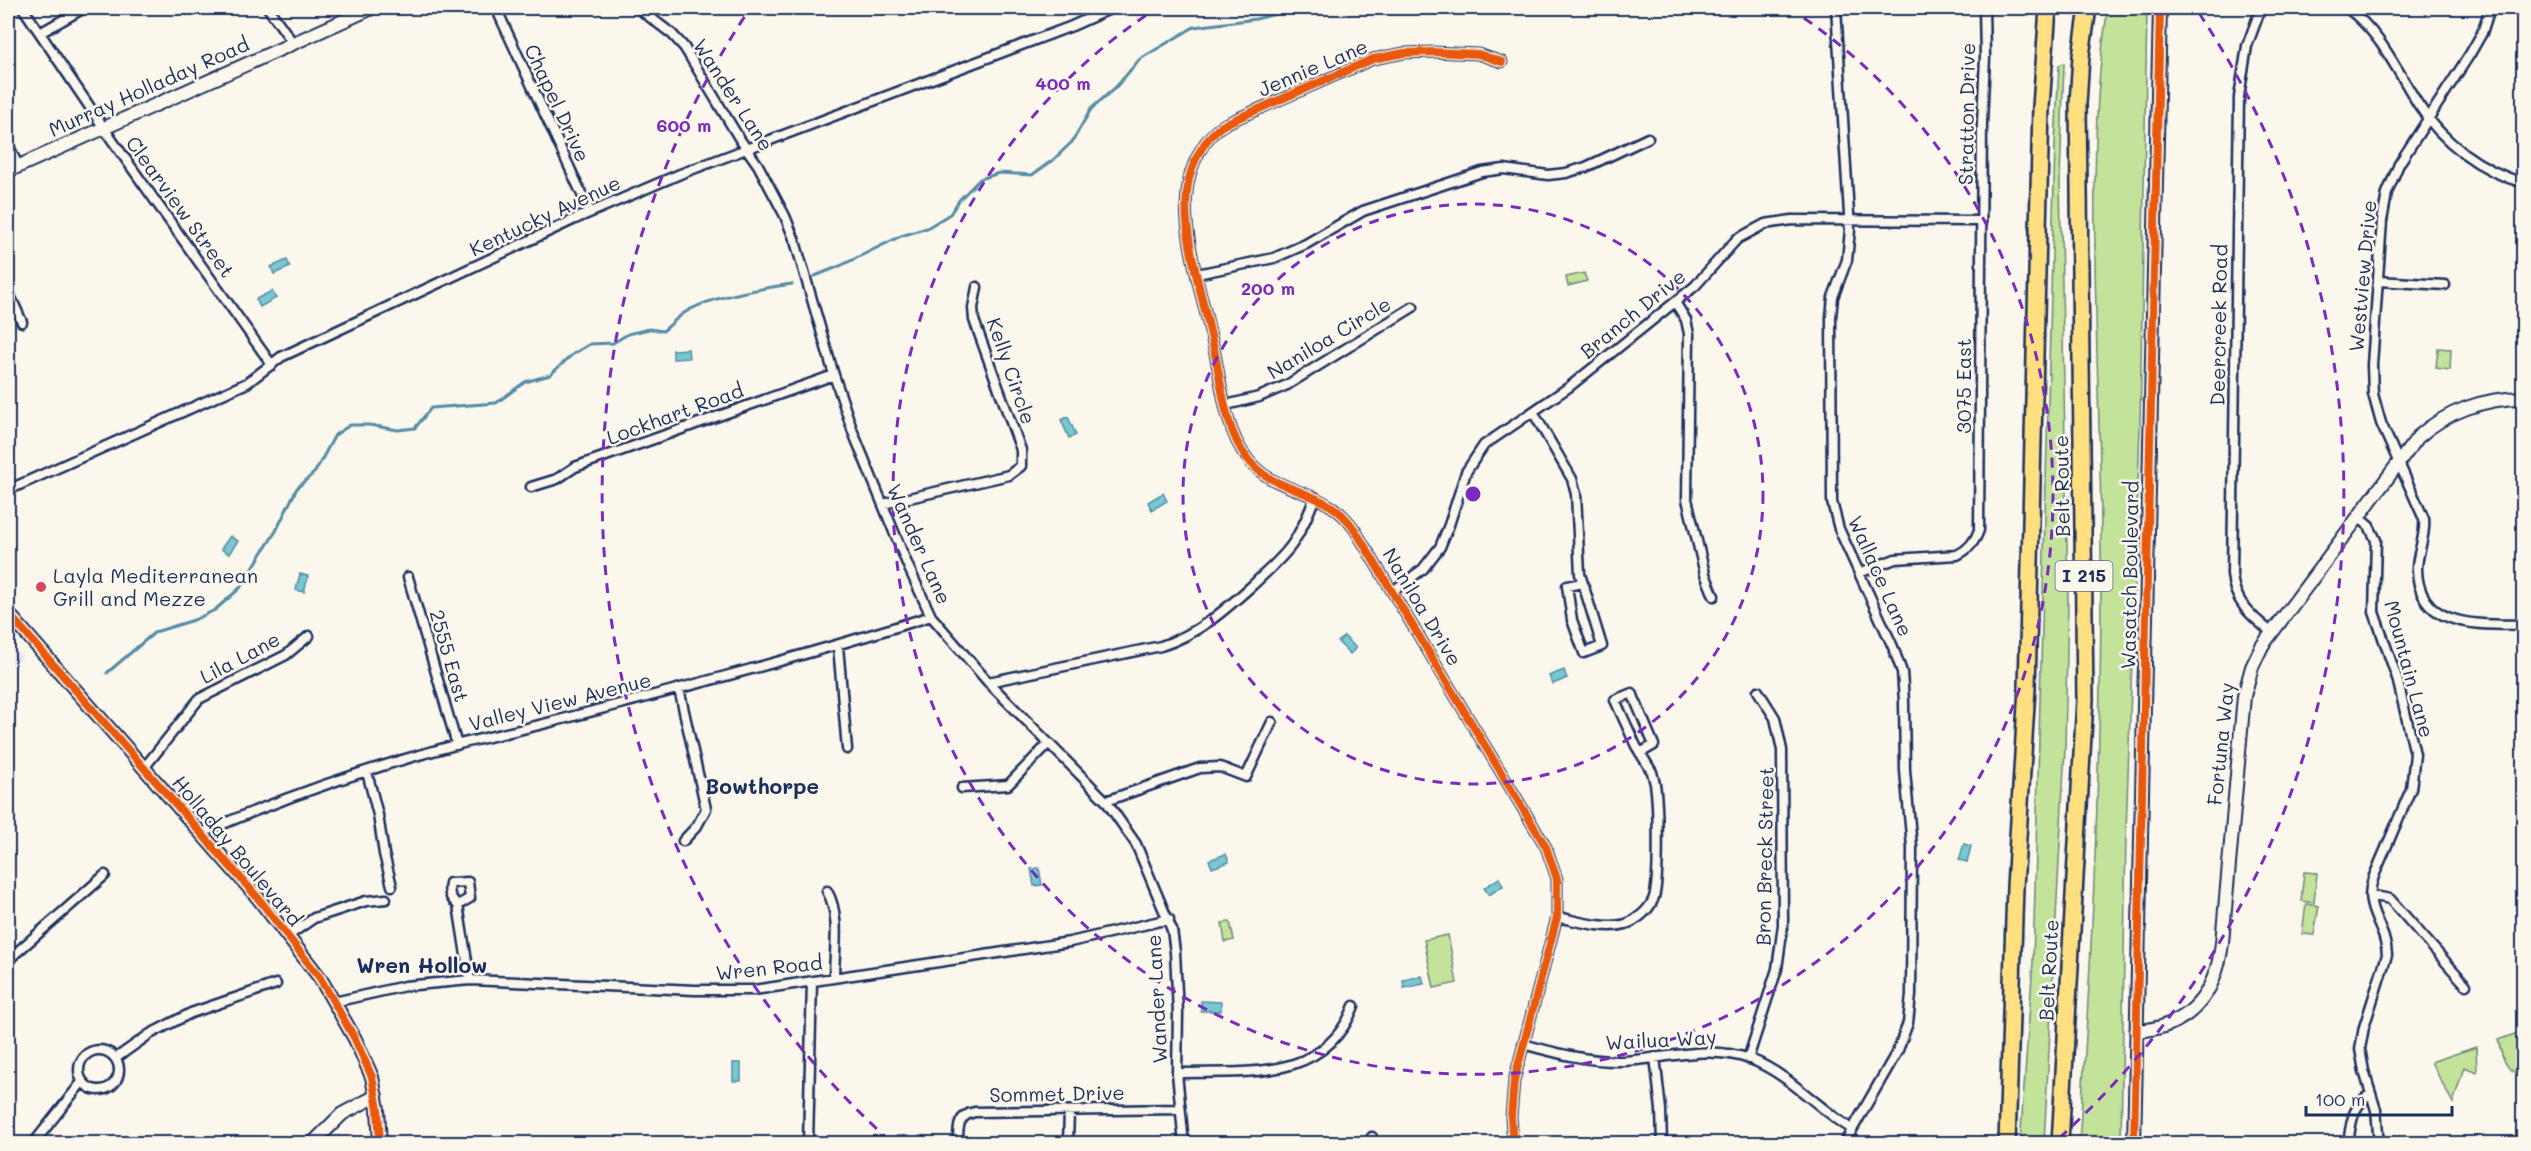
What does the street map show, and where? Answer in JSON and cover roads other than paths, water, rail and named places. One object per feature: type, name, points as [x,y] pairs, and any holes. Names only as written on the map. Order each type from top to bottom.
[{"type":"highway","name":"Belt Route","points":[[2007,1143],[2015,887],[2027,688],[2041,107],[2048,8]]},
{"type":"highway","name":"Belt Route","points":[[2060,1143],[2085,700],[2079,104],[2081,56],[2088,8]]},
{"type":"street","name":"Clearview Street","points":[[23,8],[104,128],[272,365]]},
{"type":"street","points":[[40,33],[84,8]]},
{"type":"street","points":[[268,8],[293,43]]},
{"type":"street","name":"Murray Holladay Road","points":[[13,169],[372,8]]},
{"type":"street","name":"Chapel Drive","points":[[496,8],[590,212]]},
{"type":"street","name":"Wander Lane","points":[[638,8],[672,34],[684,47],[781,208],[795,241],[853,432],[931,616],[988,682],[1106,801],[1136,844],[1168,919],[1175,952],[1177,1073],[1184,1143]]},
{"type":"street","name":"Kentucky Avenue","points":[[8,490],[247,383],[281,357],[590,212],[680,174],[1072,26],[1112,8]]},
{"type":"street","name":"Wallace Lane","points":[[1836,8],[1849,221],[1848,256],[1833,297],[1830,317],[1830,482],[1836,520],[1893,646],[1903,681],[1905,771],[1912,848],[1911,995],[1908,1023],[1902,1041],[1844,1143]]},
{"type":"street","name":"Stratton Drive","points":[[1981,221],[1984,8]]},
{"type":"street","name":"Wasatch Boulevard","points":[[2134,1143],[2160,8]]},
{"type":"street","name":"Deercreek Road","points":[[2261,8],[2247,46],[2239,97],[2232,574],[2236,594],[2242,606],[2271,632]]},
{"type":"street","points":[[2347,8],[2380,40],[2427,117],[2456,146],[2478,163],[2498,174],[2523,183]]},
{"type":"street","name":"Westview Drive","points":[[2490,8],[2482,33],[2402,156],[2387,193],[2382,221],[2372,365],[2373,394],[2381,423],[2424,519],[2424,533],[2417,568],[2420,584],[2427,600],[2437,611],[2455,621],[2472,624],[2523,625]]},
{"type":"street","name":"Jennie Lane","points":[[1213,133],[1227,123],[1372,59],[1404,53],[1432,52],[1478,54],[1502,62]]},
{"type":"street","name":"Naniloa Drive","points":[[1213,133],[1197,158],[1188,184],[1186,213],[1197,274],[1226,405],[1236,439],[1254,467],[1279,484],[1315,497],[1331,506],[1348,521],[1393,591],[1551,857],[1559,891],[1557,917],[1512,1094],[1513,1143]]},
{"type":"street","points":[[1197,274],[1274,258],[1363,211],[1482,172],[1504,169],[1548,175],[1566,173],[1586,167],[1648,138]]},
{"type":"street","points":[[8,144],[13,169]]},
{"type":"street","name":"Branch Drive","points":[[1393,591],[1424,569],[1440,547],[1466,472],[1478,451],[1498,434],[1569,387],[1675,302],[1708,273],[1737,240],[1751,231],[1782,220],[1981,221]]},
{"type":"street","name":"3075 East","points":[[1859,573],[1895,559],[1950,557],[1964,552],[1976,537],[1980,516],[1981,221]]},
{"type":"street","points":[[2378,281],[2445,285]]},
{"type":"street","name":"Kelly Circle","points":[[883,504],[1009,475],[1021,466],[1021,450],[974,320],[973,308],[977,286]]},
{"type":"street","points":[[8,291],[22,322]]},
{"type":"street","points":[[1675,302],[1686,320],[1689,334],[1688,507],[1705,574],[1714,596]]},
{"type":"street","name":"Naniloa Circle","points":[[1226,405],[1259,397],[1287,385],[1413,307]]},
{"type":"street","name":"Lockhart Road","points":[[531,487],[557,479],[575,467],[834,375]]},
{"type":"street","name":"Fortuna Way","points":[[2136,1030],[2163,1028],[2184,1017],[2205,993],[2217,968],[2222,943],[2244,696],[2256,657],[2271,632],[2418,437],[2450,415],[2482,404],[2523,398]]},
{"type":"street","points":[[1533,412],[1572,479],[1576,494],[1581,578],[1602,646],[1584,653],[1572,620],[1567,586],[1581,578]]},
{"type":"street","points":[[988,682],[1161,646],[1200,629],[1223,612],[1274,565],[1293,544],[1315,497]]},
{"type":"street","name":"Mountain Lane","points":[[2358,517],[2369,526],[2376,540],[2374,612],[2397,678],[2412,737],[2415,762],[2411,789],[2374,876],[2370,895]]},
{"type":"street","name":"2555 East","points":[[408,577],[433,656],[457,745]]},
{"type":"street","name":"Holladay Boulevard","points":[[8,613],[202,833],[320,978],[364,1058],[376,1096],[380,1143]]},
{"type":"street","name":"Valley View Avenue","points":[[202,833],[244,815],[367,772],[457,745],[838,646],[931,616]]},
{"type":"street","name":"Lila Lane","points":[[144,768],[199,699],[286,655],[309,636]]},
{"type":"street","points":[[838,646],[847,749]]},
{"type":"street","points":[[679,689],[706,809],[697,826],[683,841]]},
{"type":"street","name":"Bron Breck Street","points":[[1748,1059],[1777,969],[1783,924],[1782,750],[1775,718],[1758,691]]},
{"type":"street","points":[[1557,917],[1614,926],[1634,920],[1649,908],[1656,887],[1656,791],[1652,772],[1640,753],[1615,700],[1632,693],[1654,745],[1640,753]]},
{"type":"street","points":[[1106,801],[1200,768],[1220,767],[1246,777],[1272,722]]},
{"type":"street","points":[[962,788],[1008,785],[1050,743]]},
{"type":"street","points":[[367,772],[392,885]]},
{"type":"street","points":[[8,960],[105,875]]},
{"type":"street","points":[[827,891],[832,899],[835,912],[834,978]]},
{"type":"street","points":[[2379,1143],[2377,1118],[2362,1063],[2361,1043],[2387,955],[2386,942],[2371,909],[2370,895],[2390,899],[2466,985]]},
{"type":"street","points":[[288,936],[314,918],[366,901],[386,899]]},
{"type":"street","points":[[458,905],[470,980]]},
{"type":"street","name":"Wren Road","points":[[334,1002],[405,986],[470,980],[728,991],[754,990],[1070,942],[1168,919]]},
{"type":"street","points":[[808,1143],[812,981]]},
{"type":"street","points":[[116,1058],[150,1034],[191,1013],[276,984]]},
{"type":"street","points":[[1177,1073],[1273,1070],[1290,1067],[1332,1040],[1346,1027],[1354,1006]]},
{"type":"street","name":"Wailua Way","points":[[1523,1044],[1594,1060],[1621,1061],[1705,1051],[1723,1052],[1748,1059],[1781,1075],[1823,1110],[1852,1129]]},
{"type":"street","points":[[33,1143],[82,1082],[79,1066],[87,1053],[103,1050],[116,1058],[119,1074],[111,1087],[96,1090],[82,1082]]},
{"type":"street","points":[[1655,1057],[1662,1143]]},
{"type":"street","points":[[2348,1143],[2355,1108],[2361,1100],[2371,1094]]},
{"type":"street","points":[[312,1143],[342,1114],[376,1096]]},
{"type":"street","name":"Sommet Drive","points":[[958,1143],[960,1120],[970,1113],[1180,1109]]},
{"type":"street","points":[[1068,1143],[1070,1111]]},
{"type":"water","points":[[287,260],[290,267],[274,274],[271,267]]},
{"type":"water","points":[[272,291],[276,298],[260,307],[256,299]]},
{"type":"water","points":[[688,349],[689,358],[673,359],[673,350]]},
{"type":"water","points":[[1068,417],[1076,435],[1069,438],[1061,420]]},
{"type":"water","points":[[1163,493],[1167,501],[1152,510],[1148,502]]},
{"type":"water","points":[[230,536],[238,541],[229,554],[221,549]]},
{"type":"water","points":[[300,574],[308,576],[304,592],[296,590]]},
{"type":"water","points":[[1344,636],[1356,648],[1350,654],[1338,642]]},
{"type":"water","points":[[1564,670],[1567,678],[1553,684],[1549,676]]},
{"type":"water","points":[[1964,844],[1971,846],[1967,862],[1959,860]]},
{"type":"water","points":[[1226,854],[1229,862],[1212,868],[1209,860]]},
{"type":"water","points":[[1039,868],[1042,885],[1034,886],[1031,869]]},
{"type":"water","points":[[1499,878],[1503,886],[1489,895],[1484,888]]},
{"type":"water","points":[[1422,976],[1424,984],[1404,988],[1403,980]]},
{"type":"water","points":[[1201,1001],[1221,1002],[1221,1011],[1201,1011]]},
{"type":"water","points":[[733,1063],[741,1063],[741,1081],[733,1081]]},
{"type":"waterway","points":[[815,276],[901,236],[927,228],[950,214],[960,199],[980,179],[999,173],[1032,175],[1072,142],[1091,109],[1116,87],[1140,59],[1194,27],[1256,19],[1300,8]]},
{"type":"waterway","points":[[107,673],[155,632],[194,620],[215,610],[240,588],[276,531],[297,488],[315,472],[335,435],[350,425],[369,425],[398,430],[415,428],[431,408],[496,403],[525,382],[550,375],[573,354],[590,344],[613,343],[628,334],[649,329],[663,331],[684,313],[707,302],[792,284]]},
{"type":"place","name":"Layla Mediterranean Grill and Mezze","points":[[41,587]]},
{"type":"district","name":"Bowthorpe","points":[[762,787]]},
{"type":"district","name":"Wren Hollow","points":[[422,966]]}]
